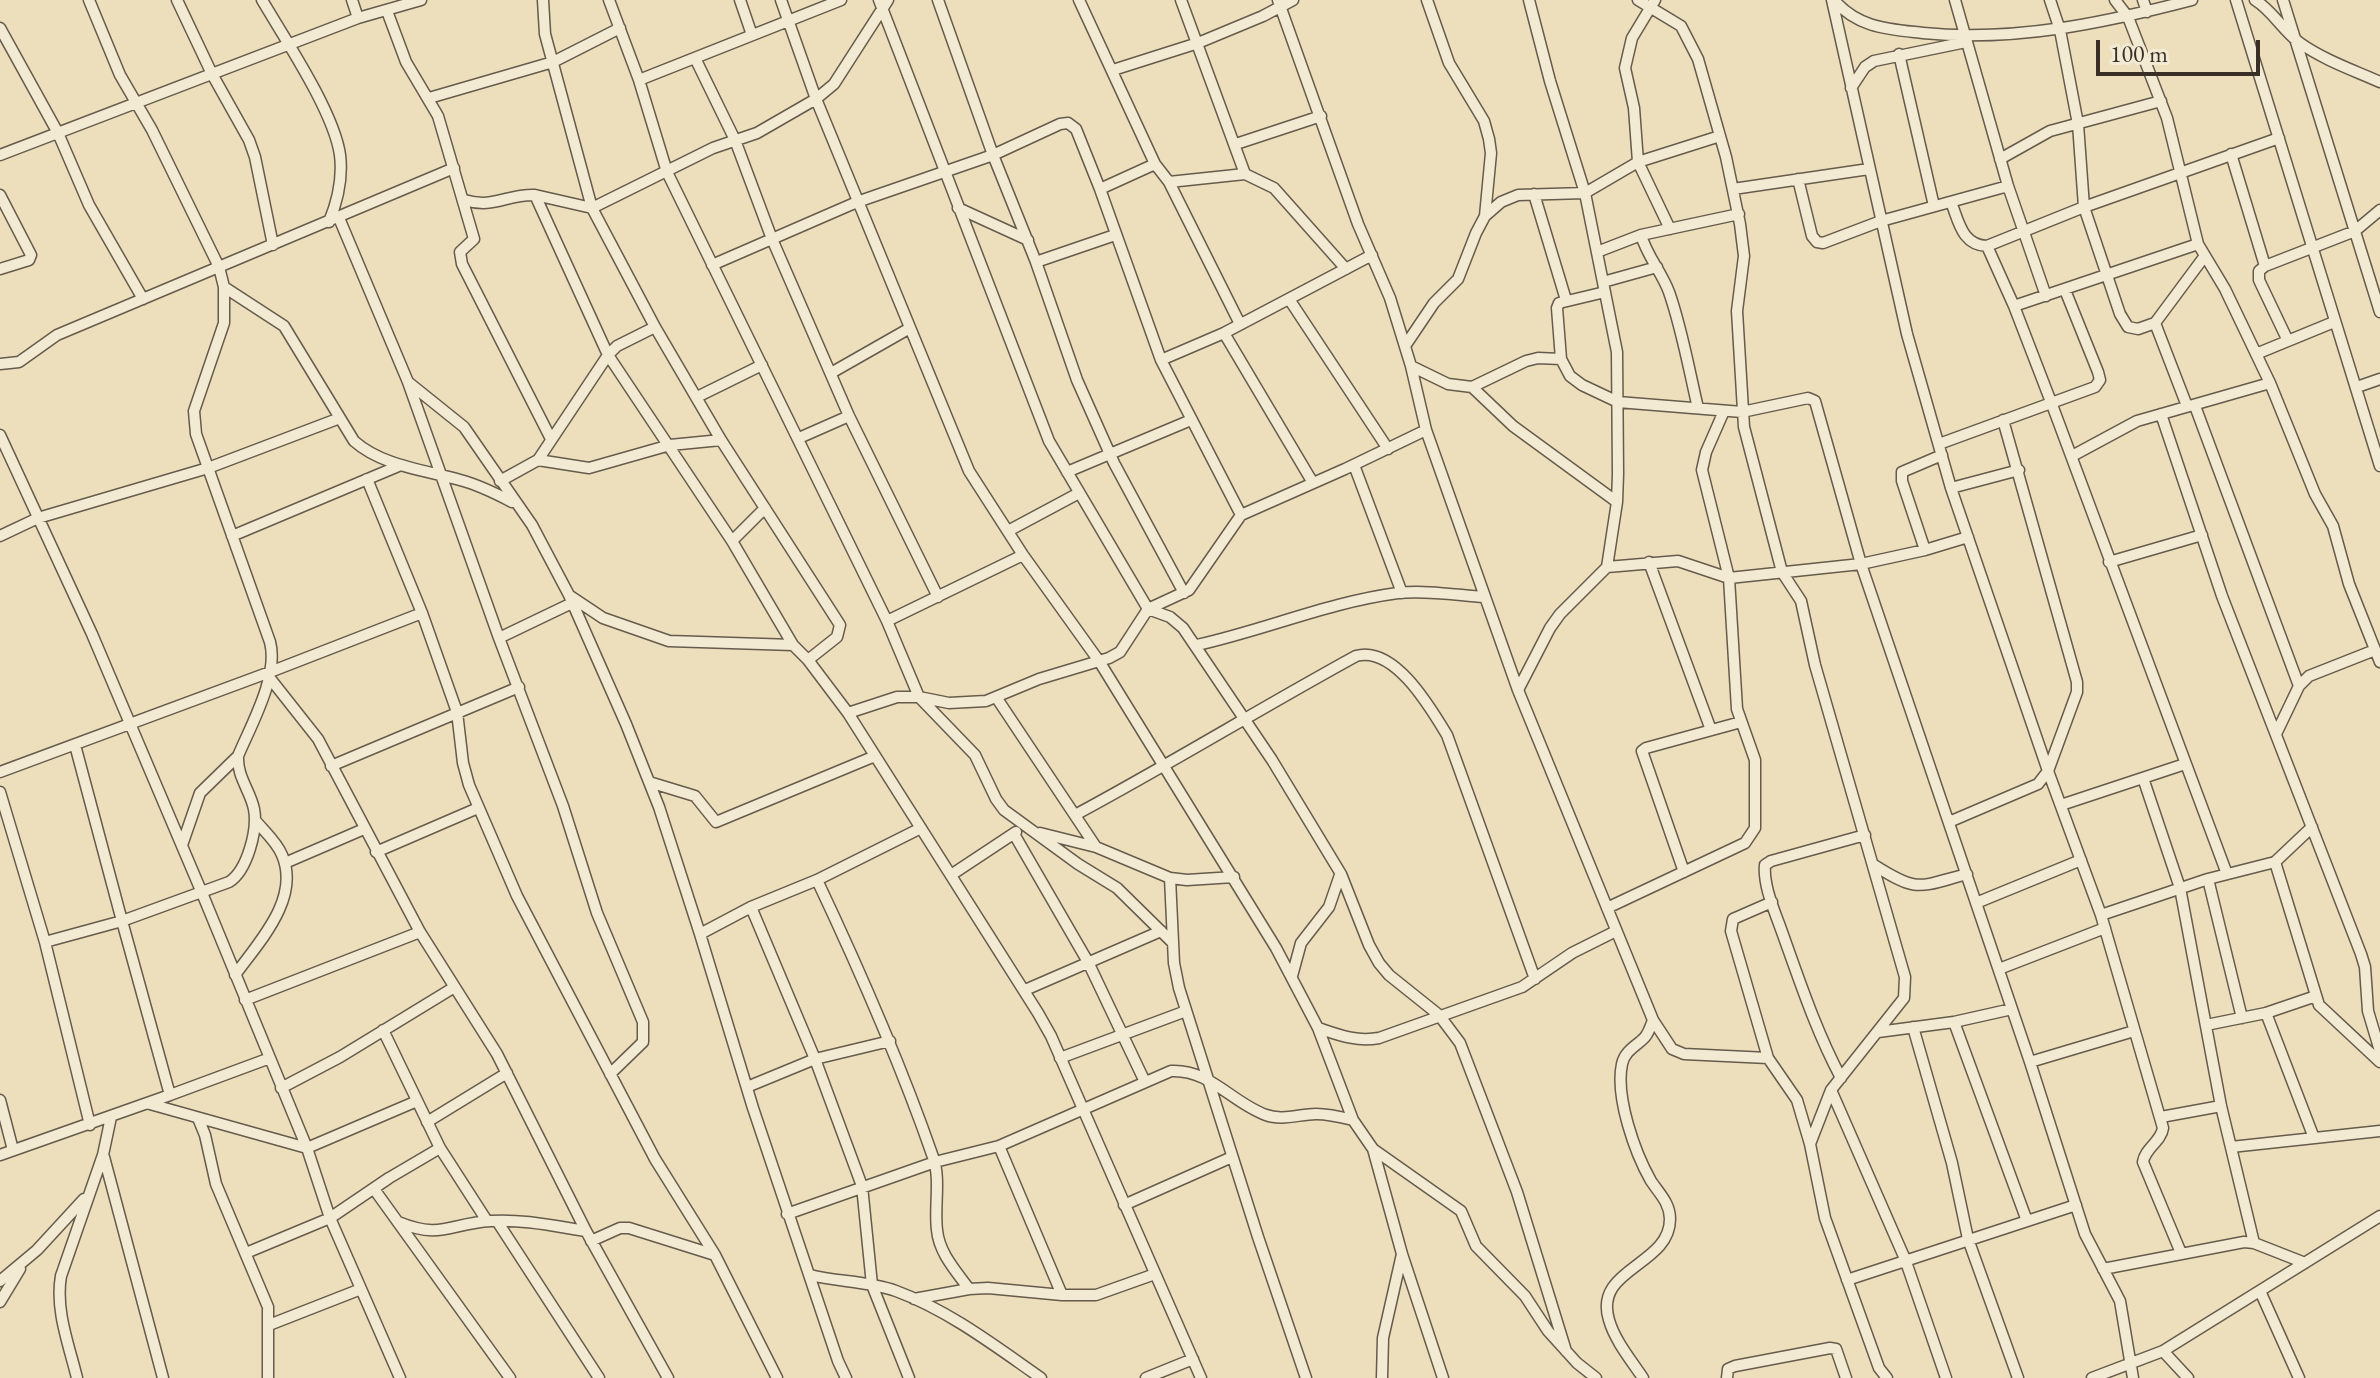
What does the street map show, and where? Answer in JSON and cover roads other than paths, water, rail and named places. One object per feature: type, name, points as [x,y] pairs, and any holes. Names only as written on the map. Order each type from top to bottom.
[{"type":"street","points":[[45,942],[122,921],[237,878],[245,867],[255,820],[250,797],[238,769],[238,756],[273,660],[270,642],[196,434],[194,411],[224,323],[224,287],[219,267],[112,56],[89,0]]},
{"type":"street","points":[[177,0],[255,157],[273,245]]},
{"type":"street","points":[[262,0],[337,141],[340,158],[339,198],[334,220],[408,382],[499,638],[563,806],[597,913],[643,1022],[643,1042],[610,1074]]},
{"type":"street","points":[[352,0],[358,18]]},
{"type":"street","points":[[0,155],[358,18],[421,0]]},
{"type":"street","points":[[543,0],[543,20],[592,208],[655,327],[721,440],[840,625],[837,637],[808,660]]},
{"type":"street","points":[[609,0],[639,80],[667,172],[887,621],[919,697],[975,755],[1004,810],[1078,864],[1117,888],[1173,943]]},
{"type":"street","points":[[740,0],[752,35]]},
{"type":"street","points":[[781,0],[857,202],[969,471],[1023,555],[1099,661],[1234,877],[1292,976],[1318,1028],[1353,1120],[1373,1149],[1402,1254],[1443,1378]]},
{"type":"street","points":[[639,80],[841,0]]},
{"type":"street","points":[[464,200],[480,205],[491,204],[526,194],[592,208],[735,140],[757,133],[816,99],[834,84],[881,6],[888,0]]},
{"type":"street","points":[[938,0],[993,155],[1036,262],[1067,355],[1110,454],[1184,593]]},
{"type":"street","points":[[1079,0],[1155,164],[1169,182],[1240,324]]},
{"type":"street","points":[[1181,0],[1245,174]]},
{"type":"street","points":[[1113,70],[1198,43],[1263,16],[1280,3],[1293,0]]},
{"type":"street","points":[[1427,0],[1441,47],[1484,121],[1489,139],[1485,216]]},
{"type":"street","points":[[1518,690],[1560,614],[1607,567],[1617,502],[1619,368],[1585,193],[1550,81],[1529,0]]},
{"type":"street","points":[[1638,0],[1653,4],[1685,32],[1698,59],[1720,136],[1739,214],[1744,256],[1737,311],[1742,412],[1782,572],[1801,601],[1815,665],[1905,977],[1904,998],[1831,1090],[1810,1144]]},
{"type":"street","points":[[1833,0],[1843,11],[1870,26],[1966,40]]},
{"type":"street","points":[[1833,0],[1907,334],[1951,488],[2105,928],[2161,1117],[2162,1134],[2144,1155],[2143,1162],[2181,1253]]},
{"type":"street","points":[[1955,0],[2008,186],[2046,296]]},
{"type":"street","points":[[2050,0],[2060,30],[2078,124],[2084,207],[2105,274],[2128,327],[2138,329],[2155,323],[2204,257]]},
{"type":"street","points":[[2115,0],[2128,17],[2161,101],[2198,244],[2225,289],[2270,383],[2315,494],[2333,526],[2349,584],[2380,662]]},
{"type":"street","points":[[2143,0],[2147,12]]},
{"type":"street","points":[[1851,88],[1865,67],[1899,54],[1966,40],[2060,30],[2192,0]]},
{"type":"street","points":[[2236,0],[2380,466]]},
{"type":"street","points":[[2255,0],[2269,10],[2298,42],[2380,82]]},
{"type":"street","points":[[2283,0],[2380,312]]},
{"type":"street","points":[[1280,3],[1390,298],[1426,430],[1518,690],[1653,1020],[1672,1049],[1684,1054],[1768,1058]]},
{"type":"street","points":[[1653,4],[1632,38],[1625,68],[1634,108],[1638,162],[1670,229]]},
{"type":"street","points":[[881,6],[1049,441],[1148,609],[1170,617],[1183,628],[1245,717],[1341,874],[1379,963],[1389,975],[1439,1015],[1453,1032],[1465,1054],[1517,1192],[1566,1351]]},
{"type":"street","points":[[387,11],[406,62],[438,116],[464,200],[474,239],[459,256],[551,439]]},
{"type":"street","points":[[0,28],[58,133],[89,205],[143,299]]},
{"type":"street","points":[[429,98],[553,62],[620,28]]},
{"type":"street","points":[[1899,54],[1934,206]]},
{"type":"street","points":[[695,58],[735,140],[772,239],[849,416],[938,597]]},
{"type":"street","points":[[2000,159],[2050,131],[2161,101]]},
{"type":"street","points":[[1236,144],[1321,116]]},
{"type":"street","points":[[712,265],[857,202],[993,155],[1068,123],[1076,129],[1100,189],[1161,360],[1241,515]]},
{"type":"street","points":[[1405,346],[1434,303],[1458,279],[1485,216],[1501,202],[1518,195],[1585,193],[1638,162],[1720,136]]},
{"type":"street","points":[[1951,202],[1965,237],[1978,245],[1987,246],[2023,229],[2279,138]]},
{"type":"street","points":[[2231,154],[2265,266]]},
{"type":"street","points":[[1100,189],[1155,164]]},
{"type":"street","points":[[0,364],[19,362],[57,335],[454,168]]},
{"type":"street","points":[[1733,189],[1869,169]]},
{"type":"street","points":[[1169,182],[1245,174],[1274,188],[1346,269]]},
{"type":"street","points":[[1798,179],[1812,236],[1823,243],[1881,221],[2008,186]]},
{"type":"street","points":[[1534,194],[1566,300]]},
{"type":"street","points":[[0,195],[31,255],[29,260],[0,269]]},
{"type":"street","points":[[535,195],[608,355],[732,541],[793,645],[848,713],[1025,990],[1060,1058],[1201,1378]]},
{"type":"street","points":[[958,208],[1028,240]]},
{"type":"street","points":[[2288,341],[2259,280],[2259,271],[2355,231],[2380,210]]},
{"type":"street","points":[[1597,252],[1641,235],[1739,214]]},
{"type":"street","points":[[1036,262],[1115,235]]},
{"type":"street","points":[[1641,235],[1675,310],[1698,408]]},
{"type":"street","points":[[2014,306],[2198,244]]},
{"type":"street","points":[[1987,246],[2014,306],[2072,456],[2227,874]]},
{"type":"street","points":[[1161,360],[1224,333],[1372,255]]},
{"type":"street","points":[[1657,267],[1559,303],[1561,359],[1570,376],[1618,402],[1742,412],[1808,398],[1815,401],[1861,564],[2076,1205],[2092,1252],[2120,1301],[2133,1378]]},
{"type":"street","points":[[224,287],[284,326],[354,441],[363,449],[401,465],[482,487],[514,503]]},
{"type":"street","points":[[1925,550],[1902,481],[1902,472],[2003,420],[2095,387],[2100,380],[2065,290]]},
{"type":"street","points":[[1289,299],[1388,449]]},
{"type":"street","points":[[2256,354],[2334,322]]},
{"type":"street","points":[[2155,323],[2191,406],[2299,686]]},
{"type":"street","points":[[500,481],[538,460],[617,346],[655,327]]},
{"type":"street","points":[[831,373],[910,328]]},
{"type":"street","points":[[1224,333],[1313,483]]},
{"type":"street","points":[[1411,366],[1448,384],[1472,387],[1526,361],[1561,359]]},
{"type":"street","points":[[697,397],[762,365]]},
{"type":"street","points":[[2357,387],[2380,379]]},
{"type":"street","points":[[408,382],[464,427],[532,525],[570,599],[626,724],[649,782],[700,934],[787,1214],[842,1377]]},
{"type":"street","points":[[2072,456],[2137,421],[2270,383]]},
{"type":"street","points":[[1472,387],[1513,426],[1617,502]]},
{"type":"street","points":[[1607,908],[1745,843],[1755,828],[1755,760],[1736,698],[1729,578],[1702,470],[1706,452],[1724,411]]},
{"type":"street","points":[[2161,414],[2222,596],[2365,967],[2368,1011],[2380,1051]]},
{"type":"street","points":[[799,438],[849,416]]},
{"type":"street","points":[[1,533],[38,518],[208,468],[340,418]]},
{"type":"street","points":[[1067,472],[1191,420]]},
{"type":"street","points":[[1949,822],[2038,784],[2048,771],[2077,692],[2077,682],[2003,420]]},
{"type":"street","points":[[848,713],[897,697],[919,697],[949,703],[978,702],[1120,652],[1148,609],[1184,593],[1241,515],[1426,430]]},
{"type":"street","points":[[0,435],[182,845],[307,1148],[330,1218],[400,1378]]},
{"type":"street","points":[[538,460],[589,468],[670,445],[721,440]]},
{"type":"street","points":[[232,536],[401,465]]},
{"type":"street","points":[[1354,465],[1402,593]]},
{"type":"street","points":[[1951,488],[2019,470]]},
{"type":"street","points":[[367,479],[422,613],[457,712],[463,763],[478,808],[517,896],[655,1159],[715,1255],[777,1378]]},
{"type":"street","points":[[1008,531],[1079,493]]},
{"type":"street","points":[[732,541],[765,508]]},
{"type":"street","points":[[2109,562],[2202,535]]},
{"type":"street","points":[[1607,567],[1678,561],[1729,578],[1861,564],[1968,537]]},
{"type":"street","points":[[887,621],[1023,555]]},
{"type":"street","points":[[1649,562],[1711,730]]},
{"type":"street","points":[[1197,645],[1252,632],[1341,603],[1402,593],[1484,597]]},
{"type":"street","points":[[499,638],[570,599]]},
{"type":"street","points":[[570,599],[603,618],[669,641],[793,645]]},
{"type":"street","points":[[1,774],[270,675],[422,613]]},
{"type":"street","points":[[2276,734],[2299,686],[2319,670],[2375,650]]},
{"type":"street","points":[[1075,815],[1165,767],[1245,717],[1356,656],[1377,655],[1392,663],[1433,712],[1447,735],[1535,979]]},
{"type":"street","points":[[270,675],[314,732],[420,932],[497,1054],[588,1236],[668,1378]]},
{"type":"street","points":[[331,766],[519,687]]},
{"type":"street","points":[[996,697],[1096,847]]},
{"type":"street","points":[[1684,872],[1642,751],[1741,722]]},
{"type":"street","points":[[75,745],[170,1095]]},
{"type":"street","points":[[182,845],[200,793],[238,756]]},
{"type":"street","points":[[649,782],[695,796],[716,822],[875,756]]},
{"type":"street","points":[[2061,805],[2185,764]]},
{"type":"street","points":[[2143,778],[2180,888],[2221,1106],[2254,1243]]},
{"type":"street","points":[[0,792],[45,942],[90,1125]]},
{"type":"street","points":[[376,852],[478,808]]},
{"type":"street","points":[[235,975],[277,914],[283,899],[285,863],[281,851],[255,820]]},
{"type":"street","points":[[2101,915],[2208,879],[2275,862],[2312,827]]},
{"type":"street","points":[[700,934],[921,828]]},
{"type":"street","points":[[285,863],[364,829]]},
{"type":"street","points":[[951,875],[1014,834],[1028,829],[1096,847],[1170,878],[1234,877]]},
{"type":"street","points":[[1014,834],[1088,962],[1125,1034],[1145,1082]]},
{"type":"street","points":[[1841,1078],[1813,1022],[1772,902],[1765,865],[1865,835]]},
{"type":"street","points":[[1976,903],[2081,860]]},
{"type":"street","points":[[2275,862],[2316,996],[2326,1014],[2380,1062]]},
{"type":"street","points":[[1874,865],[1911,886],[1967,874]]},
{"type":"street","points":[[1292,976],[1301,943],[1329,907],[1341,874]]},
{"type":"street","points":[[1170,878],[1174,963],[1186,1011],[1306,1378]]},
{"type":"street","points":[[2208,879],[2242,1018]]},
{"type":"street","points":[[817,880],[867,985],[935,1162],[940,1244],[969,1289]]},
{"type":"street","points":[[1772,902],[1733,919],[1730,924],[1768,1058],[1794,1093],[1810,1144],[1825,1218],[1879,1368],[1887,1378]]},
{"type":"street","points":[[751,907],[815,1059],[862,1186],[872,1285],[909,1378]]},
{"type":"street","points":[[1999,969],[2105,928]]},
{"type":"street","points":[[1025,990],[1161,931]]},
{"type":"street","points":[[1318,1028],[1364,1040],[1379,1038],[1507,994],[1572,953],[1616,931]]},
{"type":"street","points":[[245,1000],[420,932]]},
{"type":"street","points":[[281,1088],[453,988]]},
{"type":"street","points":[[2206,1025],[2266,1013],[2316,996]]},
{"type":"street","points":[[1878,1032],[1954,1022],[2012,1009]]},
{"type":"street","points":[[1060,1058],[1186,1011]]},
{"type":"street","points":[[2266,1013],[2314,1138]]},
{"type":"street","points":[[1643,1378],[1613,1332],[1606,1302],[1610,1288],[1624,1273],[1658,1249],[1668,1234],[1670,1217],[1667,1204],[1642,1163],[1622,1100],[1621,1067],[1624,1059],[1645,1036],[1653,1020]]},
{"type":"street","points":[[1954,1022],[2027,1221]]},
{"type":"street","points":[[1913,1027],[1952,1163],[1968,1239],[2018,1378]]},
{"type":"street","points":[[383,1030],[440,1148],[599,1378]]},
{"type":"street","points":[[2030,1062],[2134,1031]]},
{"type":"street","points":[[747,1087],[815,1059],[890,1041]]},
{"type":"street","points":[[0,1155],[150,1104],[270,1058]]},
{"type":"street","points":[[787,1214],[935,1162],[999,1146],[1171,1071],[1184,1070],[1206,1078],[1268,1116],[1332,1115],[1353,1120]]},
{"type":"street","points":[[427,1122],[507,1073]]},
{"type":"street","points":[[1831,1090],[1905,1259],[1946,1378]]},
{"type":"street","points":[[0,1100],[13,1150]]},
{"type":"street","points":[[150,1104],[307,1148],[417,1101]]},
{"type":"street","points":[[2161,1117],[2221,1106]]},
{"type":"street","points":[[77,1378],[58,1290],[103,1155],[111,1117]]},
{"type":"street","points":[[198,1118],[216,1184],[268,1307],[268,1378]]},
{"type":"street","points":[[2231,1147],[2380,1131]]},
{"type":"street","points":[[999,1146],[1062,1295]]},
{"type":"street","points":[[246,1253],[330,1218],[440,1148]]},
{"type":"street","points":[[1373,1149],[1461,1211],[1476,1246],[1525,1296],[1548,1331],[1566,1351],[1596,1378]]},
{"type":"street","points":[[103,1155],[163,1378]]},
{"type":"street","points":[[1124,1205],[1232,1157]]},
{"type":"street","points":[[374,1189],[510,1378]]},
{"type":"street","points":[[0,1281],[25,1261],[88,1194]]},
{"type":"street","points":[[1847,1280],[2076,1205]]},
{"type":"street","points":[[2092,1378],[2163,1351],[2380,1216]]},
{"type":"street","points":[[396,1221],[412,1228],[442,1232],[492,1221],[525,1222],[588,1236],[629,1228],[715,1255]]},
{"type":"street","points":[[2103,1269],[2233,1243],[2254,1243],[2305,1263]]},
{"type":"street","points":[[1382,1378],[1383,1338],[1402,1254]]},
{"type":"street","points":[[0,1302],[25,1261]]},
{"type":"street","points":[[914,1299],[988,1288],[1096,1295],[1155,1274]]},
{"type":"street","points":[[810,1275],[872,1285],[914,1299],[974,1332],[1041,1378]]},
{"type":"street","points":[[269,1325],[361,1289]]},
{"type":"street","points":[[2260,1291],[2299,1378]]},
{"type":"street","points":[[1727,1378],[1728,1369],[1735,1366],[1830,1348],[1836,1349],[1839,1354],[1846,1378]]},
{"type":"street","points":[[2163,1351],[2188,1378]]},
{"type":"street","points":[[1146,1378],[1193,1359]]},
{"type":"street","points":[[1577,1363],[1579,1378]]}]
